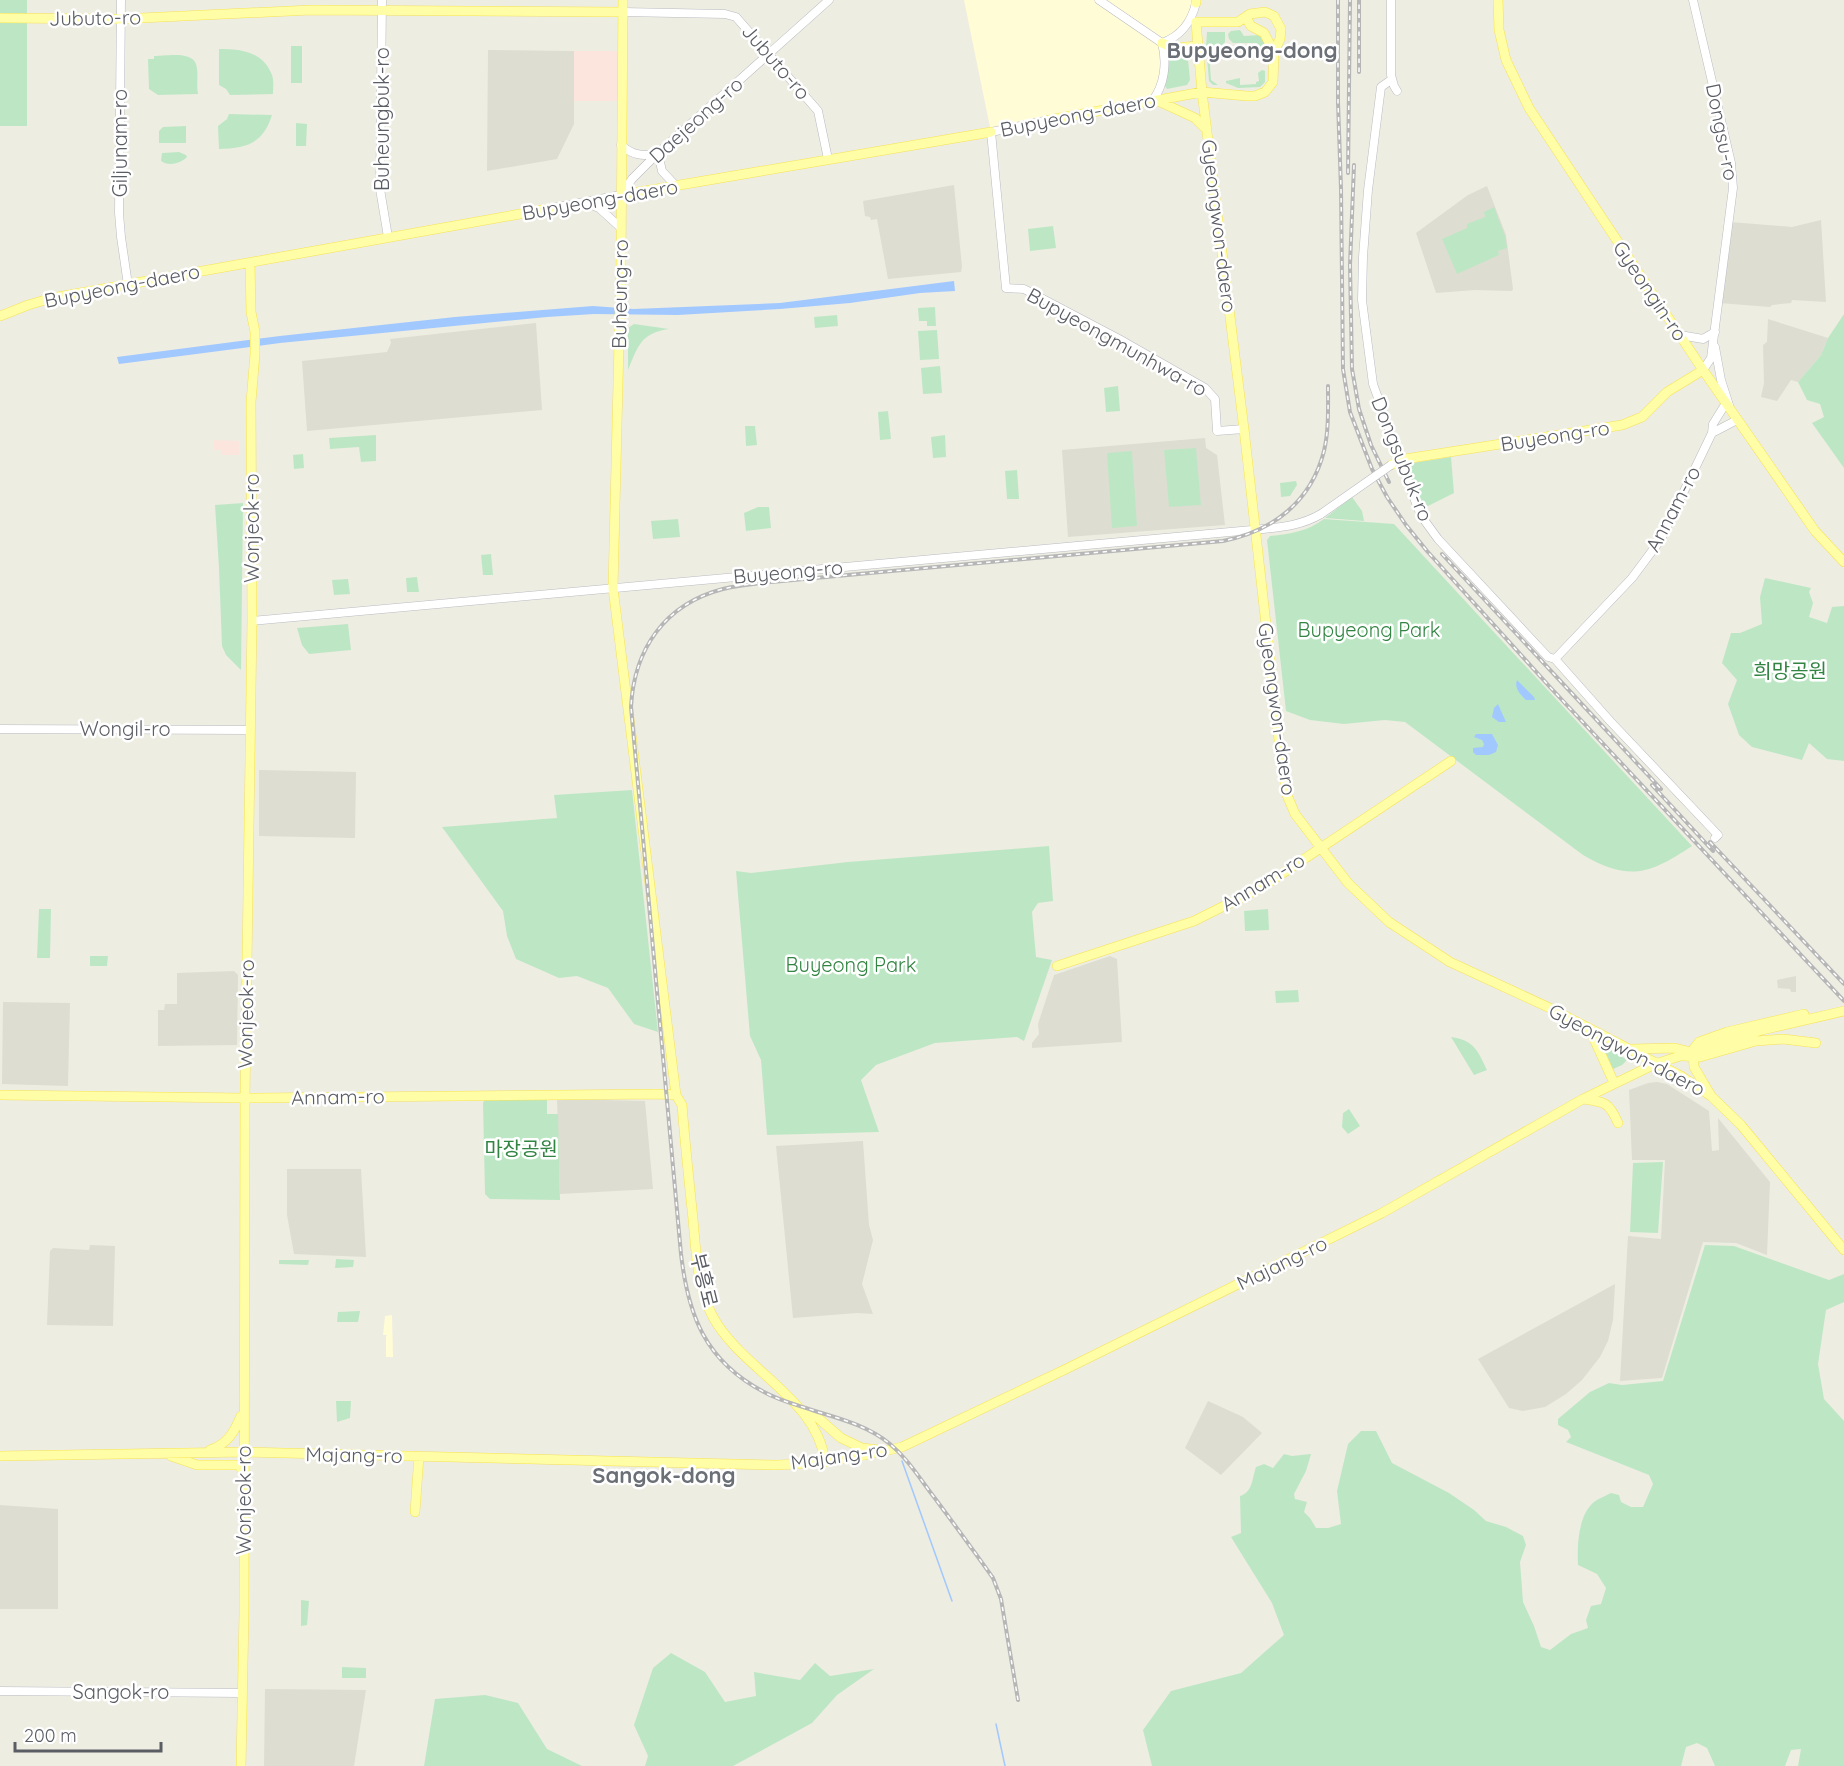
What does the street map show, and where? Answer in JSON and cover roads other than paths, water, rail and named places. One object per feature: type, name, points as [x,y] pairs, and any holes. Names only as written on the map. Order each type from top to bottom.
[{"type":"main road","name":"Buheung-ro","points":[[623,0],[620,326],[613,588],[676,1095]]},
{"type":"main road","name":"Gyeongin-ro","points":[[1498,0],[1499,30],[1506,60],[1529,108],[1702,370],[1815,531],[1844,562]]},
{"type":"main road","name":"Jubuto-ro","points":[[0,18],[120,19],[382,5],[623,12]]},
{"type":"main road","points":[[1196,22],[1235,23],[1250,14],[1265,12],[1274,16],[1281,29],[1274,52]]},
{"type":"main road","points":[[1246,18],[1251,26],[1264,33],[1274,52]]},
{"type":"main road","name":"Gyeongwon-daero","points":[[1196,22],[1202,92],[1287,795],[1294,814],[1355,891],[1389,922],[1450,962],[1551,1009],[1681,1076],[1711,1096],[1741,1125],[1844,1250]]},
{"type":"main road","points":[[1162,43],[1174,48],[1197,46]]},
{"type":"main road","name":"Bupyeong-daero","points":[[1049,120],[1202,92],[1255,96],[1266,92],[1273,82],[1274,52]]},
{"type":"main road","points":[[1154,100],[1195,117],[1207,132]]},
{"type":"main road","name":"Bupyeong-daero","points":[[621,195],[991,132]]},
{"type":"main road","name":"Bupyeong-daero","points":[[0,316],[43,300],[553,208]]},
{"type":"main road","name":"Wonjeok-ro","points":[[241,1766],[245,1098],[252,621],[251,402],[255,354],[250,263]]},
{"type":"main road","name":"Buyeong-ro","points":[[1391,465],[1400,461],[1622,425],[1642,417],[1666,392],[1702,370]]},
{"type":"main road","name":"Annam-ro","points":[[1057,966],[1194,921],[1262,887],[1451,761]]},
{"type":"main road","points":[[1694,1054],[1762,1030],[1844,1011]]},
{"type":"main road","points":[[1711,1096],[1694,1067],[1694,1054],[1699,1042],[1727,1032],[1804,1014]]},
{"type":"main road","points":[[1590,1030],[1614,1083]]},
{"type":"main road","points":[[1628,1049],[1675,1048],[1694,1054],[1756,1041],[1782,1039],[1816,1042]]},
{"type":"main road","name":"Majang-ro","points":[[0,1456],[244,1452],[776,1465],[825,1462],[884,1451],[903,1446],[1066,1369],[1315,1247],[1382,1213],[1614,1083],[1678,1056],[1694,1054]]},
{"type":"main road","name":"Annam-ro","points":[[0,1095],[245,1098],[676,1095]]},
{"type":"main road","name":"부흥로","points":[[676,1095],[682,1105],[697,1265],[705,1301],[721,1331],[799,1408],[815,1428],[820,1438],[825,1462]]},
{"type":"main road","points":[[1583,1099],[1606,1104],[1611,1108],[1618,1123]]},
{"type":"main road","points":[[799,1408],[817,1417],[841,1438],[862,1448],[884,1451]]},
{"type":"main road","points":[[202,1453],[220,1446],[230,1438],[243,1410]]},
{"type":"main road","points":[[168,1454],[197,1465],[239,1465],[244,1473]]},
{"type":"main road","points":[[415,1512],[419,1456]]},
{"type":"street","name":"Giljunam-ro","points":[[121,0],[119,213],[128,285]]},
{"type":"street","name":"Daejeong-ro","points":[[621,195],[632,179],[658,153],[829,0]]},
{"type":"street","points":[[1099,0],[1162,43],[1165,57],[1162,85],[1154,100]]},
{"type":"street","name":"Dongsubuk-ro","points":[[1391,0],[1391,80],[1397,91]]},
{"type":"street","name":"Dongsu-ro","points":[[1693,0],[1731,163],[1733,188],[1711,358],[1702,370]]},
{"type":"street","points":[[1162,43],[1177,36],[1186,28],[1194,14],[1196,2]]},
{"type":"street","name":"Gyeongwon-daero","points":[[1196,2],[1196,22]]},
{"type":"street","name":"Buheungbuk-ro","points":[[382,5],[380,189],[388,237]]},
{"type":"street","name":"Jubuto-ro","points":[[623,12],[732,15],[739,19],[818,111],[828,159]]},
{"type":"street","name":"Dongsubuk-ro","points":[[1391,80],[1381,87],[1374,130],[1363,256],[1362,300],[1373,384],[1422,517],[1432,532],[1544,653],[1555,659],[1604,715],[1718,836],[1715,838]]},
{"type":"street","name":"Bupyeong-daero","points":[[991,132],[1049,120]]},
{"type":"street","name":"Bupyeongmunhwa-ro","points":[[991,132],[1006,288],[1023,288],[1205,388],[1215,399],[1217,432],[1244,429]]},
{"type":"street","points":[[621,145],[630,153],[647,155],[658,153],[662,171],[676,186]]},
{"type":"street","name":"Bupyeong-daero","points":[[553,208],[621,195]]},
{"type":"street","points":[[584,202],[598,208],[621,228]]},
{"type":"street","points":[[1680,335],[1703,339],[1714,334],[1728,406]]},
{"type":"street","name":"Annam-ro","points":[[1555,659],[1632,578],[1661,539],[1712,433],[1713,424],[1728,406]]},
{"type":"street","points":[[1712,433],[1737,420]]},
{"type":"street","name":"Buyeong-ro","points":[[252,621],[1291,526],[1307,522],[1321,514],[1391,465]]},
{"type":"street","name":"Wongil-ro","points":[[0,729],[250,730]]},
{"type":"street","name":"Sangok-ro","points":[[0,1691],[242,1693]]},
{"type":"water","points":[[954,281],[955,291],[920,293],[850,303],[678,315],[594,314],[547,317],[280,343],[119,364],[117,357],[455,317],[593,306],[634,309],[780,303]]},
{"type":"water","points":[[1517,680],[1535,700],[1526,700],[1517,688]]},
{"type":"water","points":[[1498,704],[1506,722],[1499,722],[1492,717],[1494,708]]},
{"type":"water","points":[[1476,734],[1492,734],[1498,745],[1496,752],[1489,755],[1476,755],[1473,748],[1483,747],[1484,744],[1482,740],[1474,737]]},
{"type":"waterway","points":[[902,1461],[952,1601]]},
{"type":"waterway","points":[[996,1724],[1005,1766]]},
{"type":"railway","points":[[1338,0],[1343,369],[1350,412],[1372,469],[1387,497],[1427,551],[1549,686],[1844,1001]]},
{"type":"railway","points":[[1348,173],[1350,0]]},
{"type":"railway","points":[[1359,0],[1359,72]]},
{"type":"railway","points":[[1354,165],[1350,265],[1352,369],[1359,409],[1371,445],[1389,482]]},
{"type":"railway","points":[[1018,1700],[1001,1599],[993,1578],[908,1463],[890,1444],[873,1432],[776,1398],[744,1380],[714,1351],[695,1316],[684,1276],[681,1254],[631,707],[633,686],[638,666],[656,632],[685,606],[723,589],[760,583],[1223,541],[1258,530],[1274,522],[1300,499],[1318,469],[1327,435],[1328,386]]},
{"type":"railway","points":[[1442,554],[1661,789]]},
{"type":"railway","points":[[1652,785],[1713,851]]},
{"type":"railway","points":[[1710,842],[1844,984]]},
{"type":"district","name":"Bupyeong-dong","points":[[1252,50]]},
{"type":"district","name":"Sangok-dong","points":[[664,1475]]},
{"type":"park label","name":"Bupyeong Park","points":[[1369,630]]},
{"type":"park label","name":"희망공원","points":[[1790,671]]},
{"type":"park label","name":"Buyeong Park","points":[[851,965]]},
{"type":"park label","name":"마장공원","points":[[521,1149]]}]
